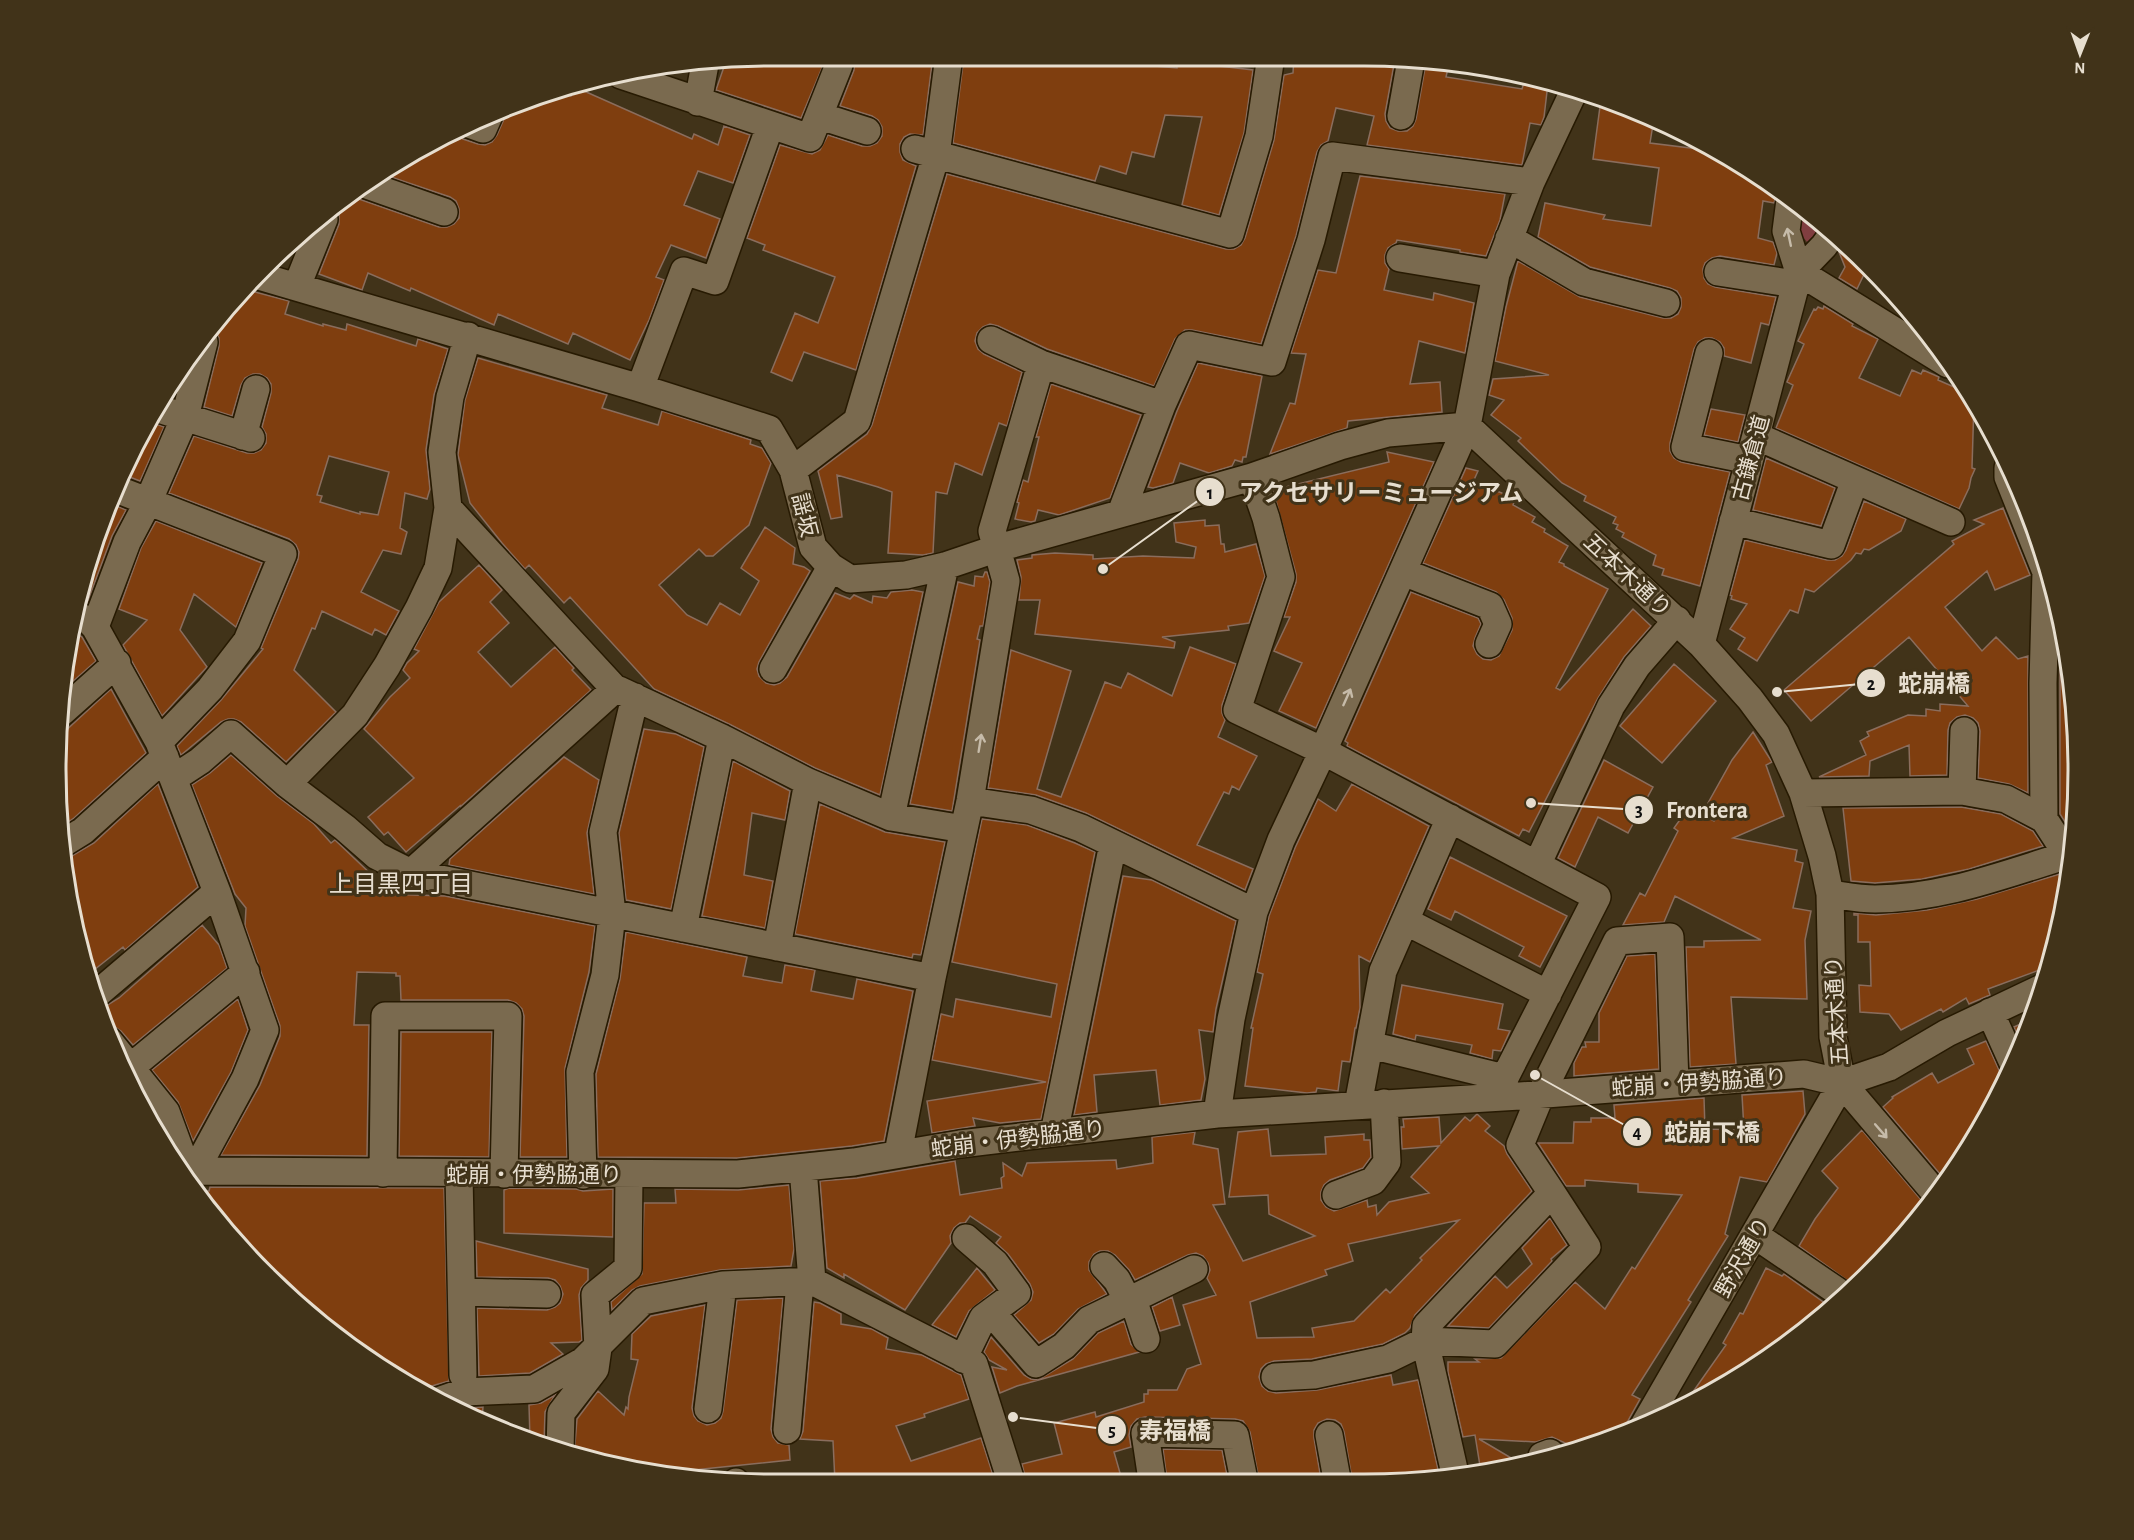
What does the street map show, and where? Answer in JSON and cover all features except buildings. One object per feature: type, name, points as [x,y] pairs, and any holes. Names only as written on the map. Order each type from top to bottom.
[{"type":"street","points":[[634,80],[810,138],[839,66]]},
{"type":"street","points":[[794,470],[857,421],[946,66]]},
{"type":"street","points":[[925,152],[1230,234],[1259,136],[1270,66]]},
{"type":"street","points":[[1401,116],[1410,68]]},
{"type":"street","points":[[698,102],[704,70]]},
{"type":"street","points":[[1216,1114],[1231,1019],[1254,912],[1281,840],[1323,751],[1467,426],[1496,274],[1531,182],[1572,98]]},
{"type":"street","points":[[820,116],[867,131]]},
{"type":"street","points":[[640,388],[684,271],[715,281],[770,126]]},
{"type":"street","points":[[1121,513],[1162,405],[1189,345],[1272,362],[1311,240],[1332,156],[1531,182]]},
{"type":"street","points":[[375,188],[444,212]]},
{"type":"street","points":[[1789,208],[1786,231],[1797,278]]},
{"type":"street","points":[[297,286],[320,229]]},
{"type":"street","points":[[1509,238],[1584,282],[1666,303]]},
{"type":"street","name":"古鎌倉道","points":[[1701,644],[1797,278],[1828,241]]},
{"type":"street","points":[[1400,258],[1496,274]]},
{"type":"street","points":[[1718,272],[1797,278],[1933,355]]},
{"type":"street","name":"謡坂","points":[[267,278],[468,336],[770,429],[794,470],[813,547],[831,567],[850,579],[906,575],[945,566],[998,548],[1252,477],[1340,446],[1388,433],[1467,426]]},
{"type":"street","points":[[288,784],[355,715],[387,666],[438,568],[448,508],[442,452],[450,397],[468,336]]},
{"type":"street","points":[[991,340],[1041,364],[1162,405]]},
{"type":"street","points":[[1708,353],[1686,447],[1752,448],[1855,480],[1951,522]]},
{"type":"street","points":[[191,1169],[245,1079],[265,1030],[217,892],[166,759],[117,663],[84,620],[148,502],[185,417],[201,355]]},
{"type":"street","points":[[898,1153],[970,801],[1006,581],[992,531],[1041,364]]},
{"type":"street","points":[[165,411],[247,437],[256,389]]},
{"type":"street","name":"五本木通り","points":[[1467,426],[1701,644],[1750,699],[1776,734],[1803,793],[1822,856],[1830,894],[1833,1037],[1842,1083]]},
{"type":"street","points":[[1252,477],[1266,518],[1281,577],[1237,710],[1323,751],[1597,897],[1500,1087],[1370,1045]]},
{"type":"street","points":[[1733,521],[1831,545],[1855,480]]},
{"type":"street","points":[[70,839],[83,831],[166,759],[210,688],[247,641],[283,554],[124,492]]},
{"type":"street","points":[[448,508],[625,693],[722,738],[808,782],[891,817],[964,829]]},
{"type":"street","points":[[891,817],[945,566]]},
{"type":"street","points":[[773,669],[831,567]]},
{"type":"street","points":[[1403,572],[1490,606],[1498,624],[1489,644]]},
{"type":"street","points":[[1536,865],[1611,706],[1637,666],[1677,621]]},
{"type":"street","points":[[2044,819],[2054,638]]},
{"type":"street","points":[[70,705],[117,663]]},
{"type":"street","points":[[411,873],[625,693]]},
{"type":"street","points":[[584,1175],[580,1072],[605,975],[612,914],[603,832],[625,693]]},
{"type":"street","points":[[1962,791],[1964,731]]},
{"type":"street","points":[[166,759],[200,761],[231,734],[288,784],[377,856],[411,873],[932,978]]},
{"type":"street","points":[[683,928],[722,738]]},
{"type":"street","points":[[777,947],[808,782]]},
{"type":"street","points":[[1803,793],[1962,791],[2006,799],[2044,819],[2063,848]]},
{"type":"street","points":[[970,801],[1031,810],[1081,828],[1254,912]]},
{"type":"street","points":[[1336,1195],[1373,1181],[1387,1162],[1371,1104],[1370,1045],[1383,971],[1450,818]]},
{"type":"street","points":[[1054,1133],[1113,844]]},
{"type":"street","points":[[1830,894],[1874,899],[1954,890],[2062,859]]},
{"type":"street","points":[[101,990],[217,892]]},
{"type":"street","points":[[1405,921],[1548,994]]},
{"type":"street","points":[[1275,1377],[1314,1376],[1388,1359],[1425,1341],[1495,1344],[1587,1247],[1520,1145],[1541,1094],[1617,941],[1670,937],[1675,1084]]},
{"type":"street","points":[[132,1066],[246,972]]},
{"type":"street","points":[[1931,1188],[1842,1083],[1888,1067],[1947,1033],[2032,993]]},
{"type":"street","points":[[1990,1012],[2008,1052]]},
{"type":"street","points":[[383,1173],[385,1016],[508,1016],[504,1174]]},
{"type":"street","name":"蛇崩・伊勢脇通り","points":[[194,1174],[738,1174],[803,1168],[898,1153],[1216,1114],[1371,1104],[1500,1087],[1541,1094],[1804,1074],[1842,1083]]},
{"type":"street","name":"野沢通り","points":[[1652,1411],[1842,1083]]},
{"type":"street","points":[[140,1084],[166,1112],[181,1155]]},
{"type":"street","points":[[787,1430],[806,1282],[803,1168]]},
{"type":"street","points":[[459,1174],[464,1383]]},
{"type":"street","points":[[560,1442],[561,1413],[595,1369],[598,1348],[595,1295],[628,1268],[629,1174]]},
{"type":"street","points":[[1454,1468],[1425,1341],[1426,1326],[1552,1193]]},
{"type":"street","points":[[1755,1235],[1837,1291]]},
{"type":"street","points":[[963,1359],[983,1318],[1017,1293],[995,1263],[966,1238]]},
{"type":"street","points":[[1104,1266],[1131,1300],[1146,1339]]},
{"type":"street","points":[[991,1312],[1036,1364],[1064,1346],[1089,1320],[1194,1269]]},
{"type":"street","points":[[447,1395],[464,1383],[534,1389],[583,1361],[643,1301],[723,1285],[806,1282],[974,1364],[1009,1474]]},
{"type":"street","points":[[708,1409],[723,1285]]},
{"type":"street","points":[[462,1292],[547,1294]]},
{"type":"street","points":[[1151,1474],[1145,1433],[1235,1435],[1243,1474]]},
{"type":"street","points":[[1329,1435],[1335,1474]]},
{"type":"shaded area","points":[[1800,217],[1819,233],[1807,242],[1799,232]]},
{"type":"place","name":"アクセサリーミュージアム","points":[[1103,569]]},
{"type":"place","name":"蛇崩橋","points":[[1777,692]]},
{"type":"place","name":"Frontera","points":[[1531,803]]},
{"type":"place","name":"蛇崩下橋","points":[[1535,1075]]},
{"type":"place","name":"寿福橋","points":[[1013,1417]]},
{"type":"district","name":"上目黒四丁目","points":[[401,884]]}]
